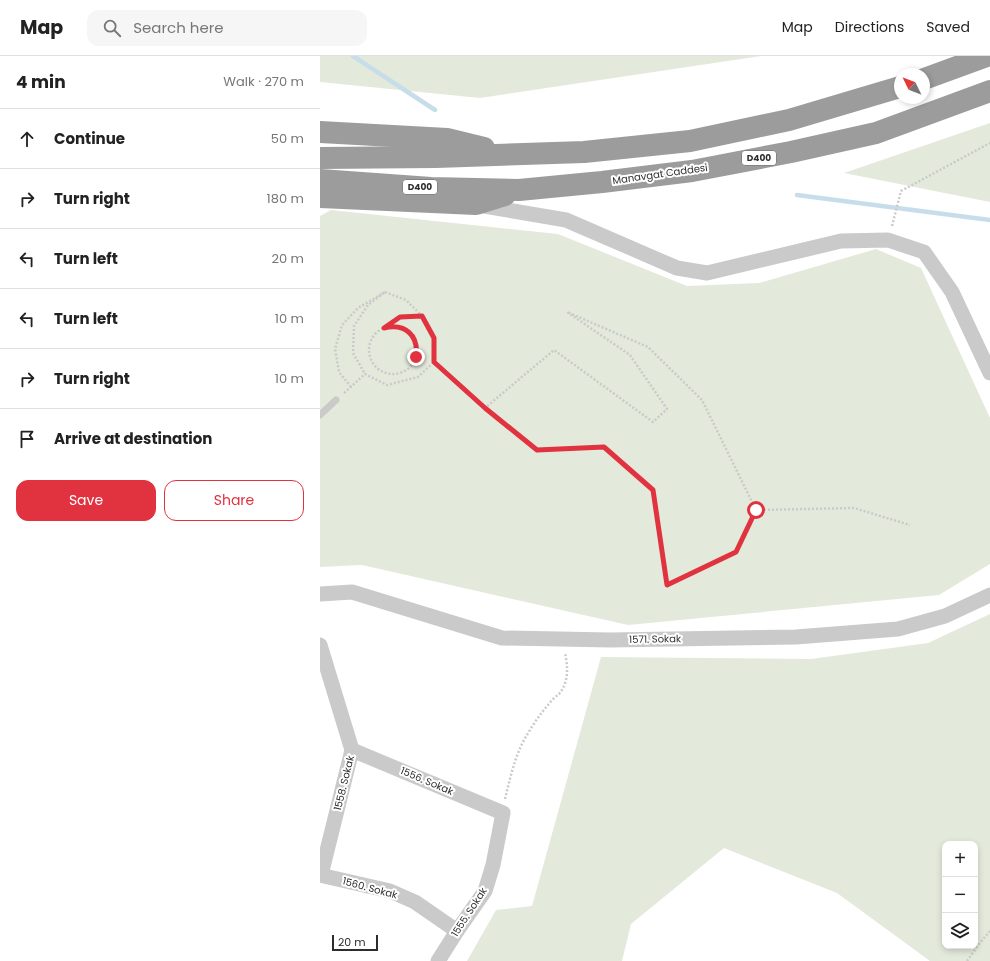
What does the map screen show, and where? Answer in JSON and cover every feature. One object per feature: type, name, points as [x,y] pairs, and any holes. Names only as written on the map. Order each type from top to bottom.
[{"type":"highway","points":[[930,77],[987,56]]},
{"type":"highway","points":[[320,158],[436,157],[584,152],[690,141],[789,120],[894,89]]},
{"type":"highway","name":"Manavgat Caddesi","points":[[320,180],[431,188],[519,190],[692,171],[876,134],[990,91]]},
{"type":"highway","points":[[320,132],[447,140],[514,155]]},
{"type":"highway","points":[[320,197],[476,204],[519,190]]},
{"type":"street","points":[[476,204],[566,220],[678,268],[707,273],[841,241],[888,240],[924,252],[952,292],[990,373]]},
{"type":"street","name":"1571. Sokak","points":[[320,594],[352,592],[502,638],[610,640],[796,637],[898,629],[945,616],[990,594]]},
{"type":"street","name":"1558. Sokak","points":[[320,645],[352,750],[320,875]]},
{"type":"street","name":"1556. Sokak","points":[[352,750],[502,813]]},
{"type":"street","name":"1555. Sokak","points":[[438,961],[485,891],[493,865],[502,813]]},
{"type":"street","name":"1560. Sokak","points":[[320,875],[396,894],[415,902],[457,931]]},
{"type":"lane","points":[[320,415],[336,400]]},
{"type":"path","points":[[888,240],[901,191],[990,143]]},
{"type":"path","points":[[385,292],[406,300],[422,316],[434,338],[434,362],[418,377],[387,385],[365,374],[353,353],[354,326],[368,305],[385,292]]},
{"type":"path","points":[[350,387],[339,372],[335,349],[342,325],[358,308],[385,292]]},
{"type":"path","points":[[485,408],[554,350],[653,422],[667,409],[630,355],[567,312],[648,347],[702,400],[756,510]]},
{"type":"path","points":[[384,328],[391,326],[406,330],[412,335],[415,342],[417,349],[416,357],[407,369],[400,373],[393,374],[385,372],[378,368],[373,362],[370,355],[372,339],[377,332],[400,317],[422,316]]},
{"type":"path","points":[[434,362],[485,408],[537,450],[604,447],[653,490],[667,585],[736,552],[756,510]]},
{"type":"path","points":[[336,400],[365,374]]},
{"type":"path","points":[[756,510],[854,508],[910,525]]},
{"type":"path","points":[[502,813],[514,764],[524,741],[548,704],[560,692],[566,682],[568,667],[563,639]]},
{"type":"path","points":[[967,961],[990,931]]},
{"type":"green space","points":[[320,56],[761,56],[480,98],[320,82]]},
{"type":"green space","points":[[990,123],[990,202],[844,173]]},
{"type":"green space","points":[[331,210],[558,234],[687,286],[759,283],[876,249],[921,268],[990,418],[990,564],[939,595],[628,625],[362,565],[320,567],[320,216]]},
{"type":"green space","points":[[990,614],[990,961],[930,961],[837,893],[724,848],[631,924],[622,961],[467,961],[496,910],[532,906],[601,657],[811,659],[928,643]]},
{"type":"waterway","points":[[353,56],[435,110]]},
{"type":"waterway","points":[[797,195],[990,220]]},
{"type":"route","points":[[416,357],[417,349],[412,335],[399,327],[391,326],[384,328],[400,317],[422,316],[434,338],[434,362],[485,408],[537,450],[604,447],[653,490],[667,585],[736,552],[756,510]]}]
